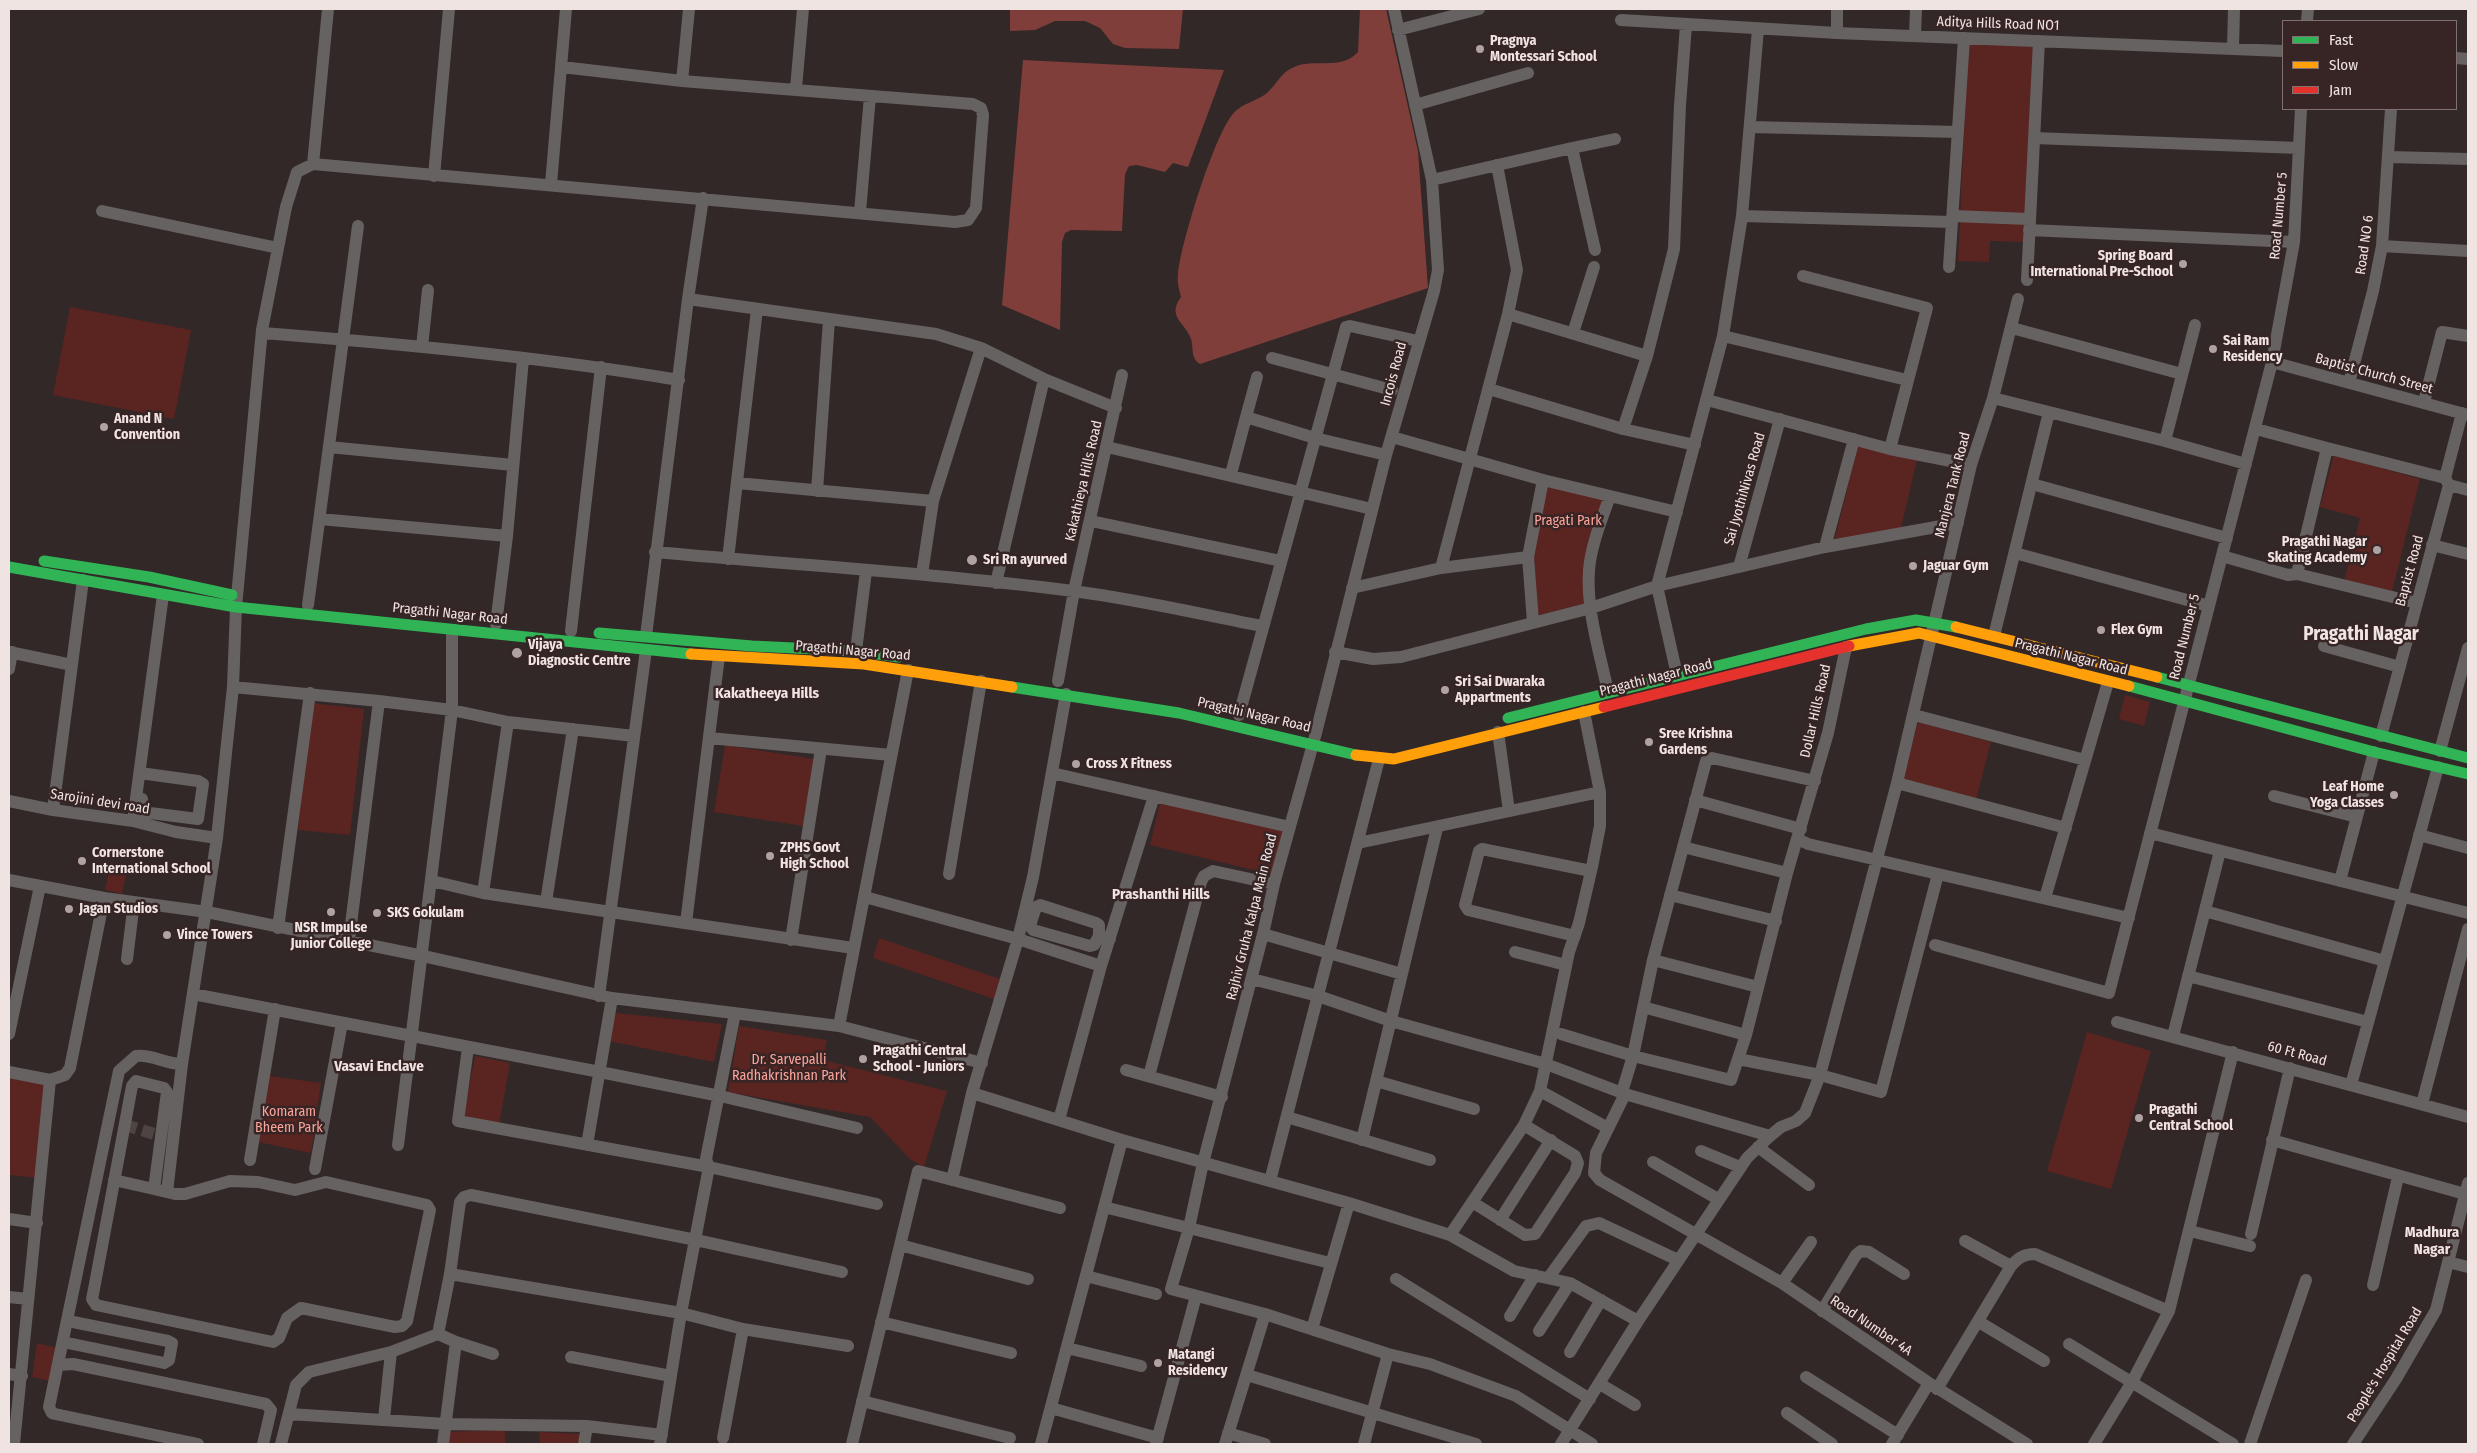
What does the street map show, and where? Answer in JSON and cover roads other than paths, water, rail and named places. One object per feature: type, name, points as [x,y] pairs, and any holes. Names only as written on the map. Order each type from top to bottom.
[{"type":"main road","name":"Pragathi Nagar Road","points":[[9,555],[149,578],[236,602],[308,605],[571,631],[752,646],[856,651],[981,681],[1060,684],[1179,713],[1367,747],[1390,747]]},
{"type":"main road","name":"Pragathi Nagar Road","points":[[9,567],[163,595],[236,602],[452,630],[719,656],[864,664],[910,664]]},
{"type":"main road","name":"Pragathi Nagar Road","points":[[1311,736],[1347,754],[1379,759],[1417,753],[1608,692],[1866,629],[1916,620],[1935,622],[2189,684],[2468,758]]},
{"type":"main road","name":"Pragathi Nagar Road","points":[[1497,726],[1584,712],[1908,633],[1931,636],[2185,700],[2374,752],[2468,774]]},
{"type":"main road","name":"Pragathi Nagar Road","points":[[1143,695],[1287,726]]},
{"type":"street","points":[[314,164],[328,9]]},
{"type":"street","points":[[434,176],[449,9]]},
{"type":"street","points":[[551,184],[566,9]]},
{"type":"street","points":[[682,81],[689,9]]},
{"type":"street","points":[[796,88],[803,9]]},
{"type":"street","name":"Incois Road","points":[[1311,736],[1335,652],[1386,455],[1434,291],[1438,270],[1432,180],[1394,9]]},
{"type":"street","points":[[1398,30],[1479,9]]},
{"type":"street","points":[[1837,33],[1838,9]]},
{"type":"street","points":[[1915,36],[1916,9]]},
{"type":"street","points":[[2232,48],[2234,9]]},
{"type":"street","name":"Aditya Hills Road NO1","points":[[1621,20],[1837,33],[2282,51]]},
{"type":"street","points":[[1623,429],[1647,356],[1674,249],[1680,106],[1686,25]]},
{"type":"street","points":[[1677,675],[1657,586],[1723,336],[1742,216],[1758,29]]},
{"type":"street","points":[[1949,267],[1964,38]]},
{"type":"street","points":[[2027,280],[2039,41]]},
{"type":"street","points":[[154,1189],[168,1136],[182,1064],[207,912],[233,686],[236,602],[262,333],[286,208],[297,172],[314,164],[963,222],[974,214],[983,115],[981,108],[970,104],[796,88],[682,81],[562,67]]},
{"type":"street","points":[[1415,105],[1528,73]]},
{"type":"street","points":[[860,212],[870,96]]},
{"type":"street","name":"Road Number 5","points":[[1935,945],[2108,993],[2226,538],[2256,430],[2272,362],[2294,242],[2302,110]]},
{"type":"street","name":"Road NO 6","points":[[2349,383],[2373,291],[2382,246],[2391,110]]},
{"type":"street","points":[[1751,127],[1958,132]]},
{"type":"street","points":[[2034,138],[2299,148]]},
{"type":"street","points":[[1432,180],[1615,139]]},
{"type":"street","points":[[1572,148],[1596,250]]},
{"type":"street","points":[[2389,157],[2468,159]]},
{"type":"street","points":[[1441,568],[1489,389],[1517,270],[1497,165]]},
{"type":"street","points":[[646,636],[655,552],[703,198]]},
{"type":"street","points":[[102,211],[278,248]]},
{"type":"street","points":[[1742,216],[1953,219],[2294,242]]},
{"type":"street","points":[[308,605],[358,226]]},
{"type":"street","points":[[2382,246],[2468,251]]},
{"type":"street","points":[[1573,333],[1594,267]]},
{"type":"street","points":[[1804,276],[1927,308],[1890,449]]},
{"type":"street","points":[[422,347],[428,290]]},
{"type":"street","points":[[688,299],[936,334],[981,348],[1044,379],[1116,408]]},
{"type":"street","name":"Manjera Tank Road","points":[[1561,1444],[1638,1321],[1740,1167],[1770,1136],[1781,1127],[1796,1121],[1805,1113],[1820,1075],[1878,860],[1914,715],[1971,465],[1993,398],[2018,299]]},
{"type":"street","points":[[728,559],[757,309]]},
{"type":"street","points":[[1508,314],[1647,356]]},
{"type":"street","points":[[817,491],[829,320]]},
{"type":"street","points":[[2165,441],[2195,325]]},
{"type":"street","points":[[1239,715],[1299,490],[1346,326],[1418,341]]},
{"type":"street","points":[[2012,328],[2182,374]]},
{"type":"street","points":[[2424,402],[2442,332],[2468,336]]},
{"type":"street","points":[[262,333],[422,347],[601,367],[679,380]]},
{"type":"street","points":[[1723,336],[1907,380]]},
{"type":"street","points":[[922,574],[933,501],[981,348]]},
{"type":"street","points":[[1272,358],[1333,376],[1392,390]]},
{"type":"street","points":[[496,624],[507,536],[522,359]]},
{"type":"street","name":"Baptist Church Street","points":[[2272,362],[2465,414]]},
{"type":"street","points":[[571,631],[601,367]]},
{"type":"street","name":"Kakathieya Hills Road","points":[[952,1180],[972,1093],[1018,939],[1028,914],[1052,773],[1060,684],[1074,591],[1122,375]]},
{"type":"street","points":[[1231,474],[1256,378]]},
{"type":"street","points":[[996,583],[1044,379]]},
{"type":"street","points":[[1489,389],[1623,429],[1695,445]]},
{"type":"street","points":[[1993,398],[2165,441],[2246,464]]},
{"type":"street","points":[[1707,400],[1890,449],[1971,465]]},
{"type":"street","points":[[1994,636],[2049,412]]},
{"type":"street","name":"Baptist Road","points":[[2380,736],[2417,603],[2465,414]]},
{"type":"street","points":[[1246,417],[1315,438],[1386,455]]},
{"type":"street","name":"Sai JyothiNivas Road","points":[[1739,567],[1780,419]]},
{"type":"street","points":[[2256,430],[2327,448],[2447,482],[2468,490]]},
{"type":"street","points":[[1392,437],[1543,480],[1677,512]]},
{"type":"street","points":[[1825,547],[1854,439]]},
{"type":"street","points":[[1107,446],[1299,490],[1372,509]]},
{"type":"street","points":[[329,447],[513,465]]},
{"type":"street","points":[[2297,574],[2327,448]]},
{"type":"street","points":[[1533,622],[1528,557],[1543,480]]},
{"type":"street","points":[[737,483],[933,501]]},
{"type":"street","points":[[2032,484],[2226,538]]},
{"type":"street","points":[[1608,692],[1591,608],[1589,568],[1610,496]]},
{"type":"street","points":[[320,518],[507,536]]},
{"type":"street","points":[[1090,521],[1280,561]]},
{"type":"street","points":[[1335,652],[1373,659],[1401,657],[1591,608],[1657,586],[1825,547],[1958,523]]},
{"type":"street","points":[[2432,545],[2468,554]]},
{"type":"street","points":[[655,552],[866,571],[922,574],[1074,591],[1262,626]]},
{"type":"street","points":[[2015,553],[2209,606]]},
{"type":"street","points":[[2222,556],[2288,575],[2297,574],[2417,603]]},
{"type":"street","points":[[1352,588],[1441,568],[1528,557]]},
{"type":"street","points":[[856,651],[866,571]]},
{"type":"street","points":[[53,810],[83,580]]},
{"type":"street","points":[[143,773],[198,780],[203,784],[198,819],[139,819],[143,773],[163,595]]},
{"type":"street","points":[[398,1145],[423,956],[452,710],[452,630]]},
{"type":"street","points":[[2324,646],[2400,667]]},
{"type":"street","name":"Dollar Hills Road","points":[[1561,1034],[1633,1056],[1731,1080],[1746,1035],[1787,873],[1800,834],[1828,733],[1846,647]]},
{"type":"street","points":[[2440,751],[2468,648]]},
{"type":"street","points":[[599,996],[646,650]]},
{"type":"street","points":[[9,669],[10,652],[72,664]]},
{"type":"street","points":[[686,923],[719,656]]},
{"type":"street","points":[[839,1026],[910,664]]},
{"type":"street","points":[[949,874],[981,681]]},
{"type":"street","points":[[2045,898],[2108,682]]},
{"type":"street","points":[[233,686],[452,710],[508,722],[634,736]]},
{"type":"street","points":[[278,928],[310,693]]},
{"type":"street","points":[[349,940],[379,701]]},
{"type":"street","points":[[1450,1235],[1524,1124],[1540,1091],[1566,965],[1576,936],[1600,826],[1600,792],[1584,712]]},
{"type":"street","points":[[1914,715],[2085,760]]},
{"type":"street","points":[[483,893],[508,722]]},
{"type":"street","points":[[1497,726],[1509,811]]},
{"type":"street","points":[[546,902],[573,729]]},
{"type":"street","name":"Rajhiv Gruha Kalpa Main Road","points":[[1196,1296],[1171,1289],[1189,1228],[1311,736]]},
{"type":"street","points":[[708,738],[891,755]]},
{"type":"street","points":[[791,940],[821,749]]},
{"type":"street","points":[[2340,881],[2374,752]]},
{"type":"street","name":"Dollar Hills Road","points":[[1633,1056],[1653,960],[1705,766],[1712,758],[1815,781]]},
{"type":"street","points":[[1270,1181],[1379,759]]},
{"type":"street","points":[[2351,1085],[2438,767]]},
{"type":"street","points":[[1052,773],[1290,826]]},
{"type":"street","points":[[1897,783],[2066,828]]},
{"type":"street","points":[[1358,843],[1437,828],[1600,792]]},
{"type":"street","points":[[1059,1120],[1102,966],[1104,938],[1154,796]]},
{"type":"street","points":[[2274,796],[2357,817]]},
{"type":"street","points":[[1696,800],[1800,834],[1808,844],[2129,918]]},
{"type":"street","name":"Sarojini devi road","points":[[9,801],[53,810],[139,819],[176,832],[216,838]]},
{"type":"street","points":[[1362,1140],[1437,828]]},
{"type":"street","points":[[2150,833],[2468,914]]},
{"type":"street","points":[[2419,835],[2468,848]]},
{"type":"street","points":[[1683,847],[1787,873]]},
{"type":"street","points":[[1576,936],[1468,910],[1465,905],[1479,851],[1482,849],[1591,871]]},
{"type":"street","points":[[2173,1036],[2220,851]]},
{"type":"street","points":[[1149,1076],[1204,876],[1214,871],[1274,884]]},
{"type":"street","points":[[1738,1059],[1820,1075],[1881,1092],[1938,874]]},
{"type":"street","points":[[9,880],[104,898],[207,912],[278,928],[349,940],[599,996],[839,1026],[982,1063]]},
{"type":"street","points":[[432,881],[483,893],[853,948]]},
{"type":"street","points":[[9,1034],[40,886]]},
{"type":"street","points":[[1670,895],[1776,921]]},
{"type":"street","points":[[865,897],[1018,939],[1102,966]]},
{"type":"street","points":[[9,1072],[50,1080],[65,1075],[70,1068],[104,898]]},
{"type":"street","points":[[128,959],[134,902]]},
{"type":"street","points":[[1040,905],[1059,911],[1096,923],[1099,925],[1104,938],[1090,946],[1032,930],[1028,914],[1040,905]]},
{"type":"street","points":[[2205,911],[2385,961]]},
{"type":"street","points":[[2422,1104],[2468,929]]},
{"type":"street","points":[[1263,934],[1402,974]]},
{"type":"street","points":[[1515,952],[1566,965]]},
{"type":"street","points":[[1653,960],[1758,987]]},
{"type":"street","points":[[2188,976],[2368,1022]]},
{"type":"street","points":[[1252,979],[1318,996],[1391,1021],[1546,1064],[1623,1093],[1770,1136]]},
{"type":"street","points":[[193,994],[720,1096],[857,1128]]},
{"type":"street","points":[[587,1145],[612,998]]},
{"type":"street","points":[[1643,1007],[1746,1035]]},
{"type":"street","points":[[250,1160],[275,1009]]},
{"type":"street","points":[[289,1414],[446,1424],[586,1426],[661,1440],[681,1312],[709,1167],[706,1159],[735,1013]]},
{"type":"street","name":"60 Ft Road","points":[[2117,1022],[2468,1116]]},
{"type":"street","points":[[315,1169],[342,1023]]},
{"type":"street","points":[[468,1048],[458,1121],[709,1167],[877,1204]]},
{"type":"street","points":[[2094,1444],[2132,1382],[2169,1311],[2233,1052]]},
{"type":"street","points":[[182,1064],[171,1064],[142,1055],[132,1058],[119,1071],[50,1407],[52,1413],[198,1444]]},
{"type":"street","points":[[1540,1091],[1608,1128],[1623,1093],[1633,1056]]},
{"type":"street","points":[[2190,1231],[2250,1240],[2290,1068]]},
{"type":"street","points":[[1126,1070],[1222,1097]]},
{"type":"street","points":[[14,1444],[15,1375],[28,1299],[50,1080]]},
{"type":"street","points":[[1376,1081],[1474,1109]]},
{"type":"street","points":[[114,1180],[168,1192],[185,1194],[230,1181],[258,1182],[295,1190],[326,1182],[427,1204],[430,1210],[407,1321],[402,1326],[395,1327],[301,1308],[287,1318],[280,1338],[273,1342],[96,1305],[92,1298],[114,1180],[134,1082],[161,1086],[167,1092],[168,1192]]},
{"type":"street","points":[[972,1093],[1122,1140],[1349,1203],[1450,1235],[1500,1265],[1514,1271],[1570,1283],[1638,1321]]},
{"type":"street","points":[[1287,1117],[1430,1160]]},
{"type":"street","points":[[108,1121],[125,1125]]},
{"type":"street","points":[[1472,1202],[1525,1235],[1535,1234],[1575,1173],[1578,1163],[1575,1156],[1524,1124]]},
{"type":"street","name":"Road Number 4A","points":[[1608,1128],[1596,1153],[1593,1166],[1594,1173],[1600,1180],[1782,1283],[1933,1386],[2023,1443]]},
{"type":"street","points":[[1041,1444],[1122,1140]]},
{"type":"street","points":[[1500,1220],[1551,1140]]},
{"type":"street","points":[[2272,1140],[2398,1177],[2467,1189]]},
{"type":"street","points":[[1758,1147],[1809,1185]]},
{"type":"street","points":[[1701,1151],[1740,1167]]},
{"type":"street","points":[[1654,1162],[1718,1199]]},
{"type":"street","points":[[852,1444],[918,1171],[1060,1208]]},
{"type":"street","points":[[2373,1285],[2398,1177]]},
{"type":"street","name":"People's Hospital Road","points":[[2354,1444],[2396,1379],[2436,1310],[2467,1189]]},
{"type":"street","points":[[438,1334],[450,1274],[460,1202],[464,1197],[471,1195],[696,1240],[842,1272]]},
{"type":"street","points":[[1312,1329],[1349,1203]]},
{"type":"street","points":[[1104,1207],[1330,1263]]},
{"type":"street","points":[[9,1219],[37,1222]]},
{"type":"street","points":[[1549,1277],[1586,1226],[1593,1223],[1599,1223],[1678,1260]]},
{"type":"street","points":[[1966,1241],[2011,1266]]},
{"type":"street","points":[[1782,1283],[1811,1242]]},
{"type":"street","points":[[900,1246],[1028,1279]]},
{"type":"street","points":[[1822,1311],[1856,1255],[1862,1251],[1869,1252],[1904,1274]]},
{"type":"street","points":[[1806,1378],[1895,1440],[1979,1322],[2011,1266],[2018,1258],[2028,1254],[2035,1254],[2169,1311]]},
{"type":"street","points":[[2448,1262],[2468,1268]]},
{"type":"street","points":[[450,1274],[681,1312],[743,1329],[848,1346]]},
{"type":"street","points":[[1510,1316],[1535,1275]]},
{"type":"street","points":[[1086,1276],[1156,1294]]},
{"type":"street","points":[[1396,1278],[1590,1399]]},
{"type":"street","points":[[2250,1444],[2306,1280]]},
{"type":"street","points":[[1539,1331],[1570,1283]]},
{"type":"street","points":[[1051,1408],[1157,1441],[1196,1296],[1265,1314],[1388,1354],[1430,1364],[1516,1396],[1592,1444]]},
{"type":"street","points":[[9,1297],[28,1299]]},
{"type":"street","points":[[1570,1352],[1601,1300]]},
{"type":"street","points":[[1265,1314],[1226,1439],[1265,1444]]},
{"type":"street","points":[[64,1342],[164,1364],[169,1360],[172,1350],[172,1343],[168,1341],[68,1321]]},
{"type":"street","points":[[881,1322],[1011,1354]]},
{"type":"street","points":[[1979,1322],[2044,1361]]},
{"type":"street","points":[[723,1438],[743,1329]]},
{"type":"street","points":[[281,1444],[296,1385],[309,1372],[391,1352],[438,1334],[493,1354]]},
{"type":"street","points":[[443,1444],[456,1342]]},
{"type":"street","points":[[2069,1344],[2232,1444]]},
{"type":"street","points":[[1067,1348],[1141,1366]]},
{"type":"street","points":[[384,1419],[391,1352]]},
{"type":"street","points":[[1364,1444],[1388,1354]]},
{"type":"street","points":[[571,1357],[671,1376]]},
{"type":"street","points":[[59,1362],[266,1404],[271,1410],[263,1444]]},
{"type":"street","points":[[1247,1375],[1476,1444]]},
{"type":"street","points":[[1600,1384],[1636,1404]]},
{"type":"street","points":[[862,1401],[1010,1438]]},
{"type":"street","points":[[1787,1413],[1832,1444]]},
{"type":"street","points":[[584,1444],[586,1426]]},
{"type":"tunnel","points":[[125,1125],[161,1136]]},
{"type":"place","name":"Pragnya Montessari School","points":[[1480,49]]},
{"type":"place","name":"Spring Board International Pre-School","points":[[2183,264]]},
{"type":"place","name":"Sai Ram Residency","points":[[2213,349]]},
{"type":"place","name":"Anand N Convention","points":[[104,427]]},
{"type":"place","name":"Pragathi Nagar Skating Academy","points":[[2377,550]]},
{"type":"place","name":"Sri Rn ayurved","points":[[972,560]]},
{"type":"place","name":"Jaguar Gym","points":[[1913,566]]},
{"type":"place","name":"Flex Gym","points":[[2101,630]]},
{"type":"place","name":"Vijaya Diagnostic Centre","points":[[517,653]]},
{"type":"place","name":"Sri Sai Dwaraka Appartments","points":[[1445,690]]},
{"type":"place","name":"Sree Krishna Gardens","points":[[1649,742]]},
{"type":"place","name":"Cross X Fitness","points":[[1076,764]]},
{"type":"place","name":"Leaf Home Yoga Classes","points":[[2394,795]]},
{"type":"place","name":"ZPHS Govt High School","points":[[770,856]]},
{"type":"place","name":"Cornerstone International School","points":[[82,861]]},
{"type":"place","name":"Jagan Studios","points":[[69,909]]},
{"type":"place","name":"NSR Impulse Junior College","points":[[331,912]]},
{"type":"place","name":"SKS Gokulam","points":[[377,913]]},
{"type":"place","name":"Vince Towers","points":[[167,935]]},
{"type":"place","name":"Pragathi Central School - Juniors","points":[[863,1059]]},
{"type":"place","name":"Pragathi Central School","points":[[2139,1118]]},
{"type":"place","name":"Matangi Residency","points":[[1158,1363]]},
{"type":"district","name":"Pragathi Nagar","points":[[2361,635]]},
{"type":"district","name":"Kakatheeya Hills","points":[[767,694]]},
{"type":"district","name":"Prashanthi Hills","points":[[1161,895]]},
{"type":"district","name":"Vasavi Enclave","points":[[379,1067]]},
{"type":"district","name":"Madhura Nagar","points":[[2432,1242]]},
{"type":"park label","name":"Pragati Park","points":[[1568,521]]},
{"type":"park label","name":"Dr. Sarvepalli Radhakrishnan Park","points":[[789,1068]]},
{"type":"park label","name":"Komaram Bheem Park","points":[[289,1120]]}]
